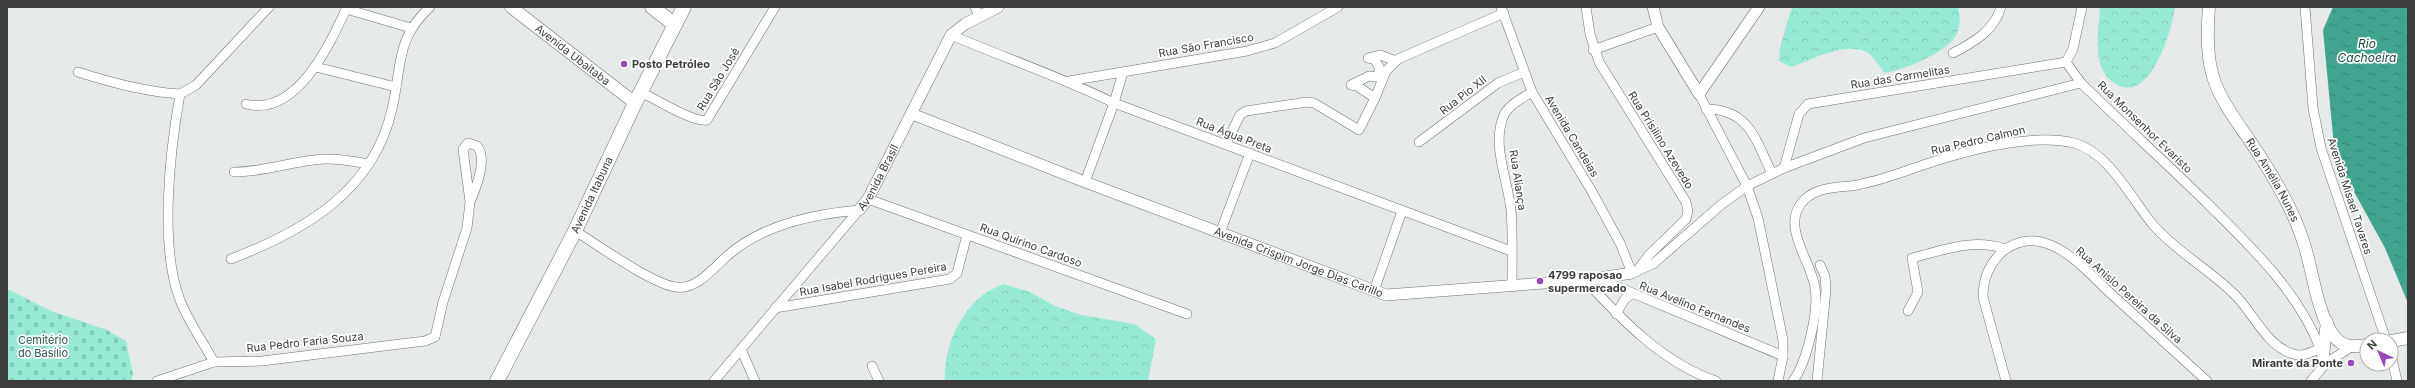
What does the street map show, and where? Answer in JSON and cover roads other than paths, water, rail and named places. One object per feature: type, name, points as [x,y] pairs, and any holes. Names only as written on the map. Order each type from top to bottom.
[{"type":"main road","name":"Avenida Ubaitaba","points":[[511,7],[638,97]]},
{"type":"main road","points":[[652,7],[675,25]]},
{"type":"main road","name":"Rua Amélia Nunes","points":[[2210,7],[2210,61],[2216,84],[2225,103],[2278,186],[2292,214],[2304,242],[2327,322],[2340,342],[2359,346]]},
{"type":"main road","name":"Avenida Itabuna","points":[[497,381],[575,231],[638,97],[675,25],[680,9]]},
{"type":"main road","points":[[2323,355],[2327,322]]},
{"type":"street","points":[[78,72],[115,84],[156,92],[180,94],[196,85],[269,7]]},
{"type":"street","points":[[231,259],[292,230],[325,210],[352,188],[369,164],[392,110],[402,49],[411,28],[430,7]]},
{"type":"street","name":"Rua São José","points":[[638,97],[691,117],[704,121],[707,120],[775,7]]},
{"type":"street","name":"Avenida Brasil","points":[[714,381],[868,200],[951,35],[977,12],[998,7]]},
{"type":"street","name":"Rua São Francisco","points":[[1069,81],[1247,51],[1274,43],[1338,7]]},
{"type":"street","name":"Rua Prisilino Azevedo","points":[[1586,7],[1593,50],[1605,73],[1686,202],[1688,210],[1686,219],[1634,272]]},
{"type":"street","points":[[1653,7],[1658,27],[1700,94],[1706,109],[1747,186],[1766,251],[1784,340],[1783,356],[1778,381]]},
{"type":"street","points":[[1700,94],[1758,7]]},
{"type":"street","points":[[1953,54],[1982,36],[1993,23],[2001,7]]},
{"type":"street","points":[[2081,83],[2066,62],[2073,49],[2082,7]]},
{"type":"street","name":"Avenida Misael Tavares","points":[[2305,7],[2313,108],[2321,148],[2383,332]]},
{"type":"street","points":[[246,104],[261,106],[275,102],[293,90],[316,67],[325,53],[347,8],[411,28]]},
{"type":"street","points":[[1226,144],[1240,115],[1246,111],[1307,102],[1314,103],[1359,130],[1386,72],[1396,61],[1502,10]]},
{"type":"street","name":"Avenida Candeias","points":[[1502,10],[1532,92],[1591,190],[1634,272]]},
{"type":"street","points":[[1593,50],[1658,27]]},
{"type":"street","name":"Rua Água Preta","points":[[951,35],[1017,63],[1069,81],[1114,103],[1512,251]]},
{"type":"street","points":[[1375,98],[1357,86],[1351,85],[1368,76],[1377,77],[1380,69],[1375,60],[1368,58],[1380,56],[1396,61]]},
{"type":"street","name":"Rua das Carmelitas","points":[[1784,168],[1799,114],[1808,104],[2066,62]]},
{"type":"street","points":[[316,67],[396,88]]},
{"type":"street","points":[[1085,182],[1114,103],[1123,72]]},
{"type":"street","name":"Rua Pio XII","points":[[1420,142],[1498,83],[1524,72]]},
{"type":"street","name":"Rua Monsenhor Evaristo","points":[[1747,186],[1784,168],[1864,138],[2081,83],[2256,252],[2296,302],[2308,321],[2323,355]]},
{"type":"street","name":"Rua Aliança","points":[[1512,286],[1511,207],[1500,148],[1500,129],[1506,113],[1511,106],[1532,92]]},
{"type":"street","points":[[180,94],[172,153],[168,248],[170,264],[180,301],[214,362]]},
{"type":"street","points":[[1706,109],[1720,109],[1740,118],[1751,130],[1772,174]]},
{"type":"street","name":"Avenida Crispim Jorge Dias Carillo","points":[[912,114],[1085,182],[1374,291],[1397,296],[1599,279],[1634,272],[1653,264],[1722,204],[1747,186]]},
{"type":"street","name":"Rua Pedro Calmon","points":[[1793,381],[1806,355],[1816,305],[1815,284],[1796,234],[1797,212],[1803,201],[1821,190],[1873,181],[1949,157],[2033,140],[2074,143],[2095,154],[2121,181],[2159,231],[2237,297],[2271,339],[2293,354],[2323,355]]},
{"type":"street","points":[[468,143],[477,146],[481,154],[478,183],[470,202],[463,149],[468,143]]},
{"type":"street","points":[[1220,233],[1250,153]]},
{"type":"street","points":[[234,172],[289,166],[316,160],[344,160],[369,164]]},
{"type":"street","name":"Rua Quirino Cardoso","points":[[868,200],[1187,314]]},
{"type":"street","name":"Rua Pedro Faria Souza","points":[[157,381],[214,362],[276,359],[426,341],[435,337],[443,302],[467,228],[470,202]]},
{"type":"street","points":[[575,231],[652,278],[669,286],[683,288],[698,280],[733,251],[756,236],[820,214],[859,210]]},
{"type":"street","points":[[1374,291],[1402,211]]},
{"type":"street","name":"Rua Isabel Rodrigues Pereira","points":[[775,308],[950,279],[957,273],[967,235]]},
{"type":"street","name":"Rua Anisio Pereira da Silva","points":[[2006,381],[1983,297],[1983,284],[1987,271],[1994,260],[2005,249],[2018,243],[2030,241],[2046,243],[2077,262],[2207,381]]},
{"type":"street","points":[[1908,311],[1918,292],[1912,258],[1971,243],[1987,244],[2005,249]]},
{"type":"street","points":[[1817,381],[1826,290],[1825,276],[1820,265]]},
{"type":"street","name":"Rua Avelino Fernandes","points":[[1599,279],[1783,356]]},
{"type":"street","points":[[1585,280],[1616,314],[1674,361],[1716,381]]},
{"type":"street","points":[[1616,314],[1625,299],[1632,294]]},
{"type":"street","points":[[2311,381],[2323,355],[2359,346]]},
{"type":"street","points":[[741,349],[755,381]]},
{"type":"street","points":[[872,366],[879,381]]},
{"type":"water","name":"Rio Cachoeira","points":[[2333,7],[2408,7],[2408,303],[2385,248],[2335,157],[2323,30]]},
{"type":"place","name":"Posto Petróleo","points":[[624,64]]},
{"type":"place","name":"4799 raposao supermercado","points":[[1540,281]]},
{"type":"place","name":"Mirante da Ponte","points":[[2351,363]]},
{"type":"park label","name":"Cemitério do Basílio","points":[[43,346]]}]
